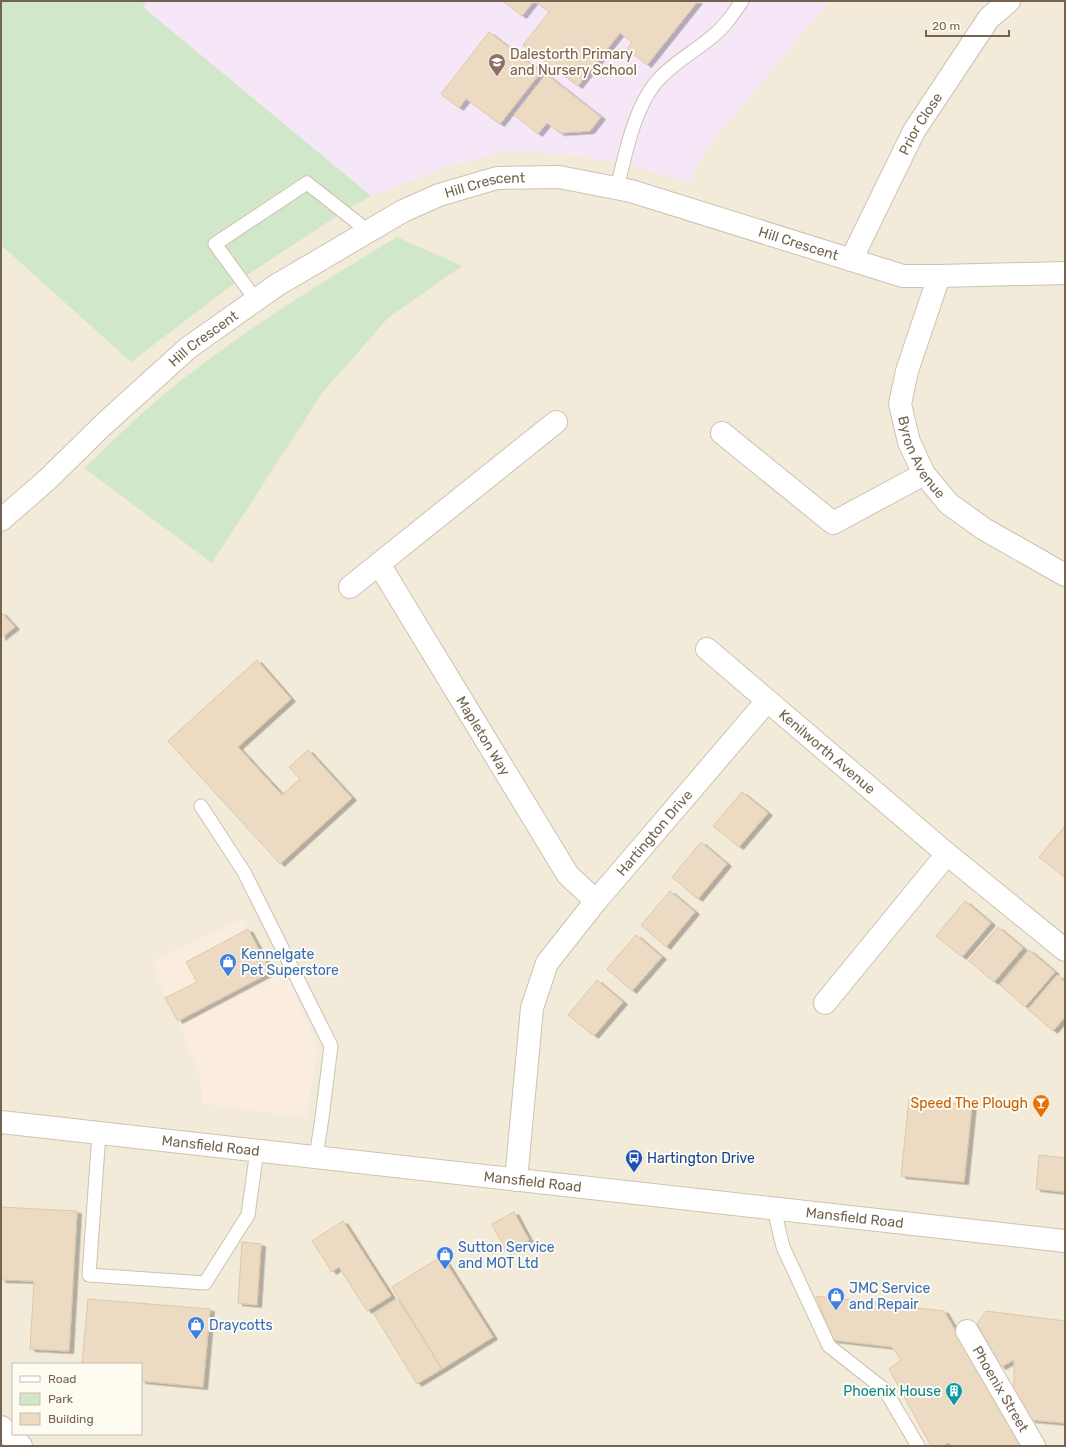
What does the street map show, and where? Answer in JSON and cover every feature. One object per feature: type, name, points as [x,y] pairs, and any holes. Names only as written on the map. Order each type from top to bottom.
[{"type":"street","name":"Prior Close","points":[[851,260],[914,131],[989,18],[1009,1]]},
{"type":"street","name":"Hill Crescent","points":[[1,520],[48,480],[103,425],[188,348],[277,285],[403,211],[439,195],[497,178],[559,177],[631,191],[903,276],[1065,273]]},
{"type":"street","name":"Byron Avenue","points":[[939,276],[907,371],[900,404],[909,442],[924,474],[949,504],[978,525],[1065,575]]},
{"type":"street","points":[[350,587],[556,422]]},
{"type":"street","points":[[722,433],[833,523],[924,474]]},
{"type":"street","name":"Mapleton Way","points":[[379,564],[568,875],[596,901]]},
{"type":"street","name":"Kenilworth Avenue","points":[[707,649],[766,701],[947,854],[1065,950]]},
{"type":"street","name":"Hartington Drive","points":[[516,1180],[532,1008],[547,964],[596,901],[766,701]]},
{"type":"street","points":[[825,1003],[947,854]]},
{"type":"street","name":"Mansfield Road","points":[[1,1122],[1065,1241]]},
{"type":"street","name":"Phoenix Street","points":[[967,1331],[1034,1446]]},
{"type":"street","points":[[1,1427],[21,1446]]},
{"type":"lane","points":[[618,188],[628,141],[645,98],[659,78],[682,58],[708,40],[727,23],[742,1]]},
{"type":"lane","points":[[256,300],[215,244],[307,183],[368,231]]},
{"type":"lane","points":[[201,806],[244,872],[331,1046],[316,1157]]},
{"type":"lane","points":[[99,1133],[89,1275],[205,1283],[248,1215],[257,1150]]},
{"type":"lane","points":[[774,1209],[783,1248],[829,1346],[885,1390],[918,1446]]},
{"type":"shaded area","points":[[1,1],[1065,1],[1065,1446],[1,1446]]},
{"type":"shaded area","name":"Dalestorth Primary and Nursery School","points":[[147,1],[829,1],[707,148],[689,183],[634,166],[571,155],[510,150],[449,166],[371,196],[142,7]]},
{"type":"shaded area","points":[[242,919],[271,972],[283,966],[318,1046],[306,1117],[203,1104],[200,1078],[178,1021],[165,998],[152,961]]},
{"type":"green space","points":[[1,1],[147,1],[143,7],[371,196],[348,209],[235,283],[131,362],[1,245]]},
{"type":"green space","points":[[397,237],[462,266],[388,318],[323,392],[212,563],[84,468],[157,400],[214,355],[304,294]]},
{"type":"building","points":[[503,1],[534,1],[522,16]]},
{"type":"building","points":[[535,1],[698,1],[647,65],[627,49],[632,42],[620,33],[578,86],[523,45],[549,12]]},
{"type":"building","points":[[489,32],[541,72],[500,124],[466,99],[459,108],[441,94]]},
{"type":"building","points":[[546,74],[601,117],[590,131],[560,133],[547,123],[538,134],[514,115]]},
{"type":"building","points":[[1,612],[15,627],[1,638]]},
{"type":"building","points":[[257,660],[291,699],[238,747],[282,795],[300,779],[289,767],[308,750],[352,798],[280,864],[168,741]]},
{"type":"building","points":[[742,792],[768,813],[739,847],[713,826]]},
{"type":"building","points":[[1065,826],[1065,873],[1063,876],[1039,857]]},
{"type":"building","points":[[701,842],[727,864],[698,899],[672,877]]},
{"type":"building","points":[[670,891],[695,912],[666,947],[641,925]]},
{"type":"building","points":[[965,901],[991,923],[962,957],[936,936]]},
{"type":"building","points":[[998,927],[1023,948],[994,982],[969,961]]},
{"type":"building","name":"Kennelgate Pet Superstore","points":[[248,929],[271,972],[178,1021],[165,998],[197,982],[186,962]]},
{"type":"building","points":[[636,935],[662,957],[632,991],[607,969]]},
{"type":"building","points":[[1029,950],[1055,972],[1025,1007],[1000,985]]},
{"type":"building","points":[[1057,975],[1065,982],[1065,1017],[1053,1031],[1028,1009]]},
{"type":"building","points":[[597,980],[623,1002],[594,1036],[568,1015]]},
{"type":"building","points":[[909,1099],[972,1105],[964,1182],[901,1176]]},
{"type":"building","points":[[1039,1155],[1065,1158],[1065,1192],[1036,1189]]},
{"type":"building","points":[[1,1207],[77,1211],[69,1351],[30,1349],[34,1281],[1,1280]]},
{"type":"building","points":[[514,1212],[529,1240],[506,1252],[492,1224]]},
{"type":"building","points":[[343,1221],[391,1296],[367,1311],[339,1267],[332,1272],[312,1241]]},
{"type":"building","points":[[242,1242],[261,1244],[257,1305],[238,1303]]},
{"type":"building","points":[[442,1256],[493,1337],[442,1369],[392,1287]]},
{"type":"building","name":"Phoenix House","points":[[816,1296],[944,1311],[1023,1446],[951,1446],[949,1443],[940,1446],[931,1446],[889,1369],[901,1360],[892,1347],[832,1340]]},
{"type":"building","points":[[88,1299],[210,1309],[203,1387],[142,1381],[142,1363],[82,1363]]},
{"type":"building","points":[[398,1299],[442,1369],[417,1384],[374,1314]]},
{"type":"building","points":[[986,1311],[1065,1321],[1065,1423],[1031,1420],[1014,1391],[1014,1360],[1001,1367],[977,1324]]},
{"type":"place","name":"Dalestorth Primary and Nursery School","points":[[497,77]]},
{"type":"place","name":"Kennelgate Pet Superstore","points":[[228,977]]},
{"type":"place","name":"Speed The Plough","points":[[1041,1118]]},
{"type":"place","name":"Hartington Drive","points":[[634,1173]]},
{"type":"place","name":"Sutton Service and MOT Ltd","points":[[445,1270]]},
{"type":"place","name":"JMC Service and Repair","points":[[836,1311]]},
{"type":"place","name":"Draycotts","points":[[196,1340]]},
{"type":"place","name":"Phoenix House","points":[[954,1406]]}]
